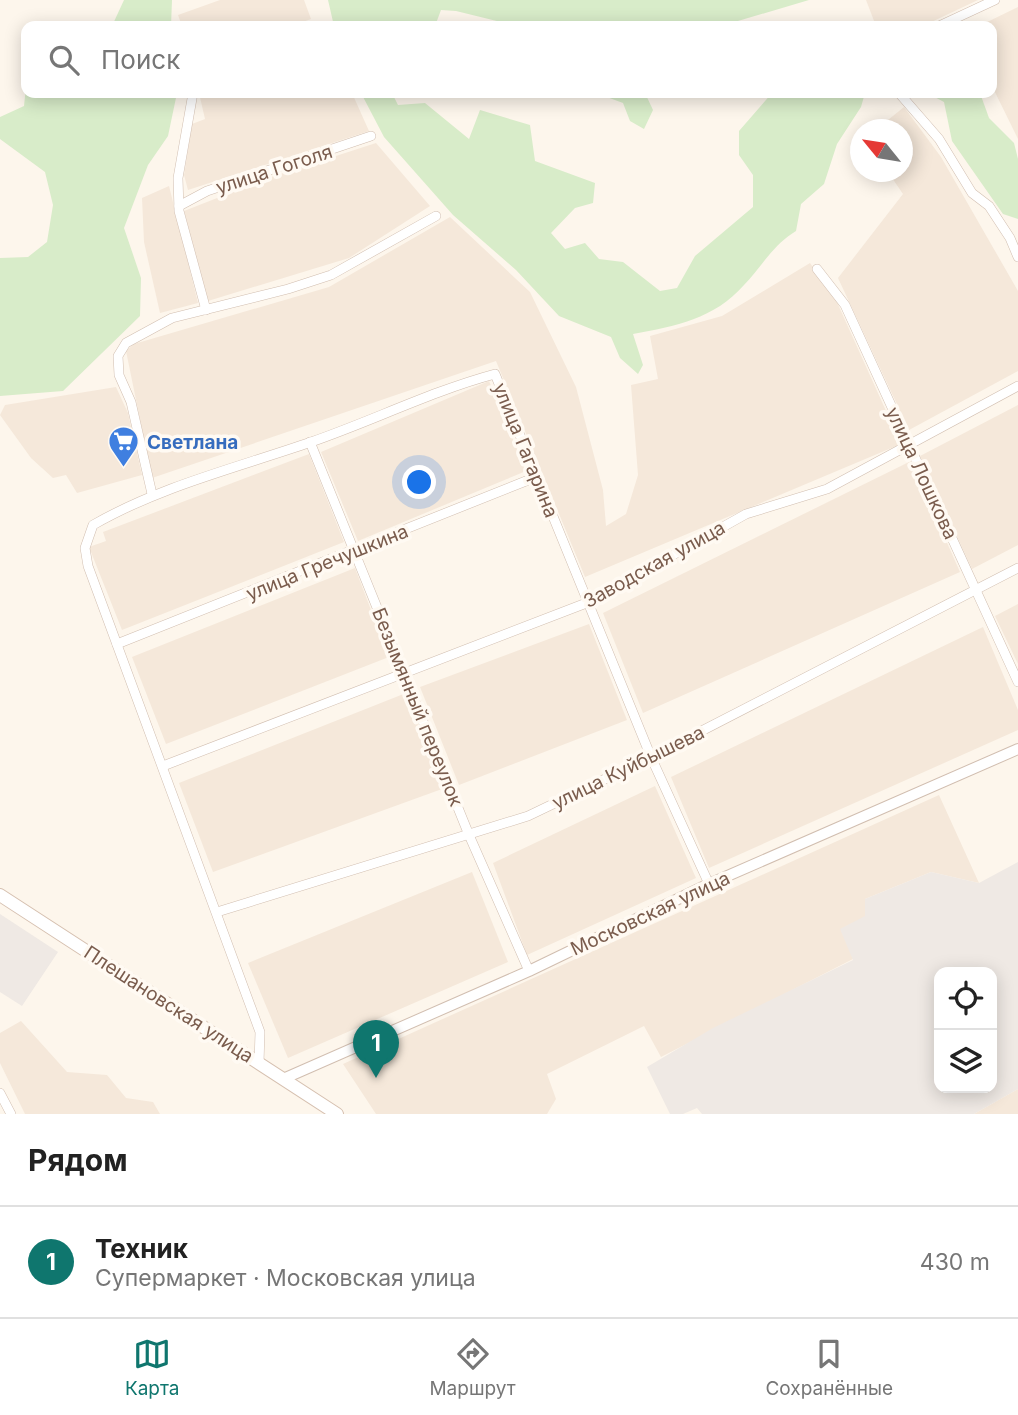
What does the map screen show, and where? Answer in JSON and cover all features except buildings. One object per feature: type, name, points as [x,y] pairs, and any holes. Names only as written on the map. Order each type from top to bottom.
[{"type":"main road","name":"Плешановская улица","points":[[0,895],[337,1114]]},
{"type":"street","points":[[950,21],[995,0]]},
{"type":"street","points":[[192,98],[178,178],[179,206],[206,310]]},
{"type":"street","points":[[903,98],[939,139],[972,193],[989,206],[1010,238],[1018,257]]},
{"type":"street","name":"улица Гоголя","points":[[179,206],[207,191],[371,136]]},
{"type":"street","points":[[152,494],[131,402],[119,375],[118,356],[127,343],[172,318],[331,275],[436,216]]},
{"type":"street","name":"улица Лошкова","points":[[817,269],[845,305],[1018,682]]},
{"type":"street","name":"улица Гагарина","points":[[117,644],[88,566],[85,548],[93,526],[152,494],[310,443],[464,383],[495,374],[651,757],[709,884]]},
{"type":"street","name":"Заводская улица","points":[[163,766],[589,602],[746,514],[827,489],[1018,386]]},
{"type":"street","name":"Безымянный переулок","points":[[310,443],[469,835],[529,971]]},
{"type":"street","name":"улица Гречушкина","points":[[117,644],[355,552],[536,477]]},
{"type":"street","name":"улица Куйбышева","points":[[217,912],[528,816],[651,757],[1018,568]]},
{"type":"street","points":[[117,644],[260,1032],[259,1063]]},
{"type":"street","name":"Московская улица","points":[[283,1079],[529,971],[709,884],[1018,749]]},
{"type":"street","points":[[0,1093],[10,1114]]},
{"type":"shaded area","points":[[220,0],[304,0],[311,19],[180,21],[178,15]]},
{"type":"shaded area","points":[[866,0],[978,0],[934,21],[874,21]]},
{"type":"shaded area","points":[[1018,7],[1018,139],[997,96],[997,21],[989,21]]},
{"type":"shaded area","points":[[200,98],[354,98],[369,131],[188,190],[184,175],[192,124],[205,119]]},
{"type":"shaded area","points":[[904,107],[913,119],[889,119]]},
{"type":"shaded area","points":[[913,119],[941,157],[1018,291],[1018,371],[909,430],[838,278],[903,194],[895,182],[913,182]]},
{"type":"shaded area","points":[[376,143],[430,206],[349,258],[208,301],[184,211],[271,177]]},
{"type":"shaded area","points":[[169,186],[198,303],[160,313],[144,242],[142,198]]},
{"type":"shaded area","points":[[450,217],[530,292],[576,387],[603,490],[606,526],[626,514],[638,475],[631,385],[658,379],[650,336],[722,316],[810,263],[836,300],[901,444],[585,577],[496,361],[152,478],[126,351],[134,344],[329,287]]},
{"type":"shaded area","points":[[489,381],[526,471],[358,541],[321,452]]},
{"type":"shaded area","points":[[116,387],[128,413],[142,475],[77,493],[66,475],[53,478],[31,458],[0,415],[5,405]]},
{"type":"shaded area","points":[[1018,405],[1018,545],[972,569],[920,456]]},
{"type":"shaded area","points":[[309,454],[344,542],[122,630],[89,547],[106,541],[103,532]]},
{"type":"shaded area","points":[[911,461],[960,572],[643,713],[603,613]]},
{"type":"shaded area","points":[[355,568],[389,657],[166,744],[132,657]]},
{"type":"shaded area","points":[[1018,604],[1018,664],[995,616]]},
{"type":"shaded area","points":[[589,624],[627,720],[459,785],[420,687]]},
{"type":"shaded area","points":[[983,627],[1018,710],[1018,730],[709,868],[671,777]]},
{"type":"shaded area","points":[[406,693],[442,789],[213,872],[179,783]]},
{"type":"shaded area","points":[[655,786],[696,878],[527,955],[493,863]]},
{"type":"shaded area","points":[[939,795],[979,883],[931,872],[865,899],[866,916],[853,959],[661,1057],[644,1026],[547,1074],[556,1099],[547,1114],[376,1114],[343,1064]]},
{"type":"shaded area","points":[[1018,862],[1018,1089],[974,1114],[702,1114],[697,1108],[683,1114],[670,1114],[647,1067],[713,1028],[853,960],[840,929],[865,916],[865,899],[931,872],[979,883]]},
{"type":"shaded area","points":[[472,872],[508,962],[288,1058],[248,963]]},
{"type":"shaded area","points":[[0,914],[58,952],[22,1006],[0,992]]},
{"type":"shaded area","points":[[21,1021],[67,1072],[107,1075],[126,1098],[153,1102],[160,1114],[25,1114],[0,1063],[0,1033]]},
{"type":"shaded area","points":[[1018,1089],[1018,1114],[974,1114]]},
{"type":"green space","points":[[124,0],[172,0],[171,21],[114,21]]},
{"type":"green space","points":[[328,0],[809,0],[738,21],[497,21],[441,10],[437,21],[333,21]]},
{"type":"green space","points":[[25,98],[176,98],[168,136],[148,165],[124,228],[141,278],[140,316],[63,391],[0,396],[0,258],[28,257],[47,242],[53,205],[45,172],[0,139],[0,117],[24,106]]},
{"type":"green space","points":[[364,98],[394,98],[398,105],[425,103],[469,139],[480,110],[530,125],[535,161],[595,183],[593,203],[575,208],[551,233],[565,249],[585,243],[599,259],[623,262],[660,291],[677,288],[695,256],[753,207],[753,175],[739,155],[739,131],[768,98],[864,98],[861,107],[853,119],[850,119],[850,124],[837,144],[824,184],[801,204],[796,231],[720,306],[679,324],[633,334],[643,365],[638,374],[620,358],[611,337],[559,316],[516,270],[453,215],[384,137]]},
{"type":"green space","points":[[610,98],[647,98],[653,110],[644,129],[630,121],[623,103]]},
{"type":"green space","points":[[936,98],[982,98],[989,118],[1014,143],[1018,159],[1018,219],[1003,214],[952,141],[944,102]]},
{"type":"place","name":"Светлана","points":[[124,469]]},
{"type":"place","name":"Техник","points":[[376,1078]]}]
